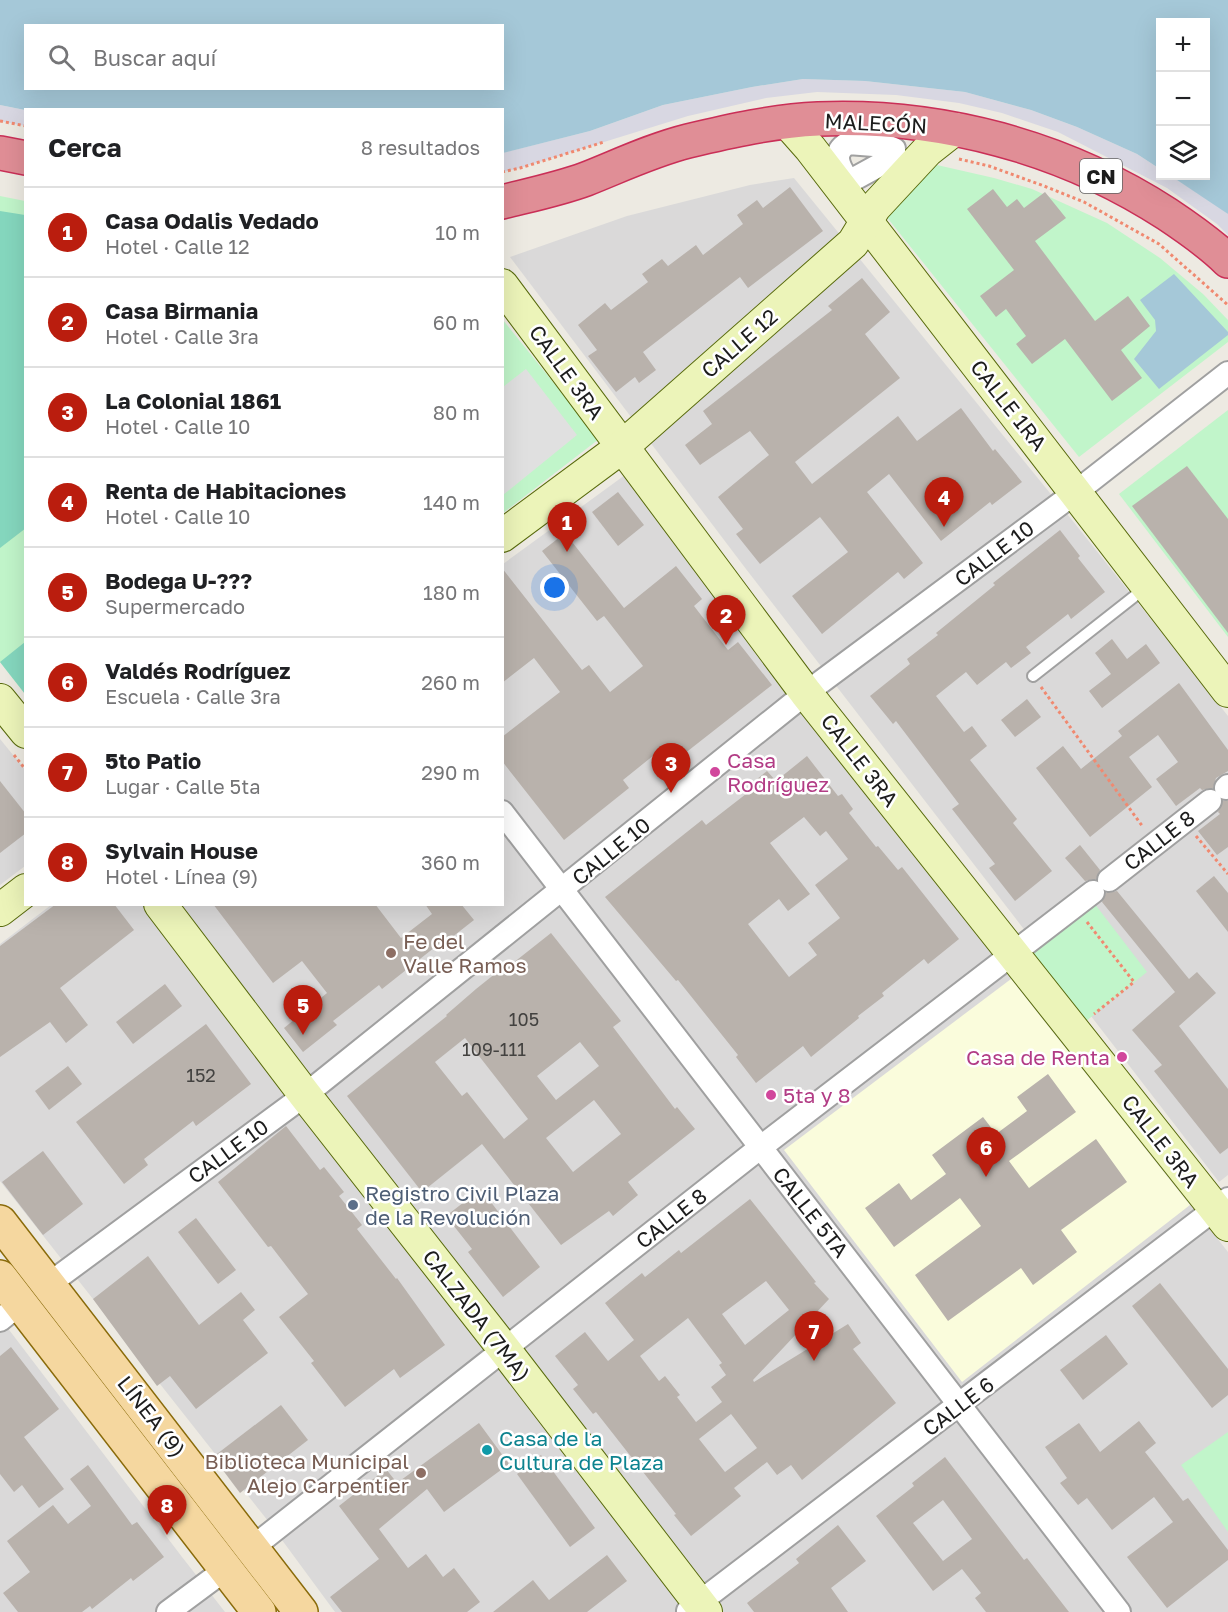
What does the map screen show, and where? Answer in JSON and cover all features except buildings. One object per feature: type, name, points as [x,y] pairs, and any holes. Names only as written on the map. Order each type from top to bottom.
[{"type":"highway","name":"MALECÓN","points":[[504,201],[583,180],[641,156],[685,142],[787,122],[827,119],[894,120],[954,143],[988,136],[1032,149],[1094,173],[1130,192],[1190,230],[1228,261]]},
{"type":"highway","points":[[0,153],[24,158]]},
{"type":"main road","name":"CALLE 1RA","points":[[787,122],[810,148],[1228,691]]},
{"type":"main road","name":"CALLE 12","points":[[504,535],[622,447],[853,243],[874,207],[927,151],[954,143]]},
{"type":"main road","name":"CALLE 3RA","points":[[504,288],[807,693],[1014,955],[1224,1211]]},
{"type":"main road","points":[[0,700],[24,730]]},
{"type":"main road","points":[[0,910],[24,892]]},
{"type":"main road","name":"CALZADA (7MA)","points":[[162,906],[305,1095],[504,1349],[697,1609]]},
{"type":"main road","name":"LÍNEA (9)","points":[[0,1222],[301,1612]]},
{"type":"main road","name":"LÍNEA (9)","points":[[0,1277],[10,1312],[260,1612]]},
{"type":"street","name":"CALLE 10","points":[[49,1284],[305,1095],[807,693],[1076,492],[1228,373]]},
{"type":"street","name":"CALLE 8","points":[[253,1547],[761,1147],[1014,955],[1221,792]]},
{"type":"street","name":"CALLE 5TA","points":[[504,815],[1119,1612]]},
{"type":"street","name":"CALLE 6","points":[[697,1609],[959,1405],[1224,1211]]},
{"type":"street","points":[[168,1612],[226,1569]]},
{"type":"lane","points":[[1033,676],[1148,586]]},
{"type":"path","points":[[0,121],[24,126]]},
{"type":"path","points":[[954,143],[989,166],[1084,202],[1159,244],[1228,305]]},
{"type":"path","points":[[1033,676],[1155,843]]},
{"type":"path","points":[[1184,821],[1228,874]]},
{"type":"path","points":[[1075,906],[1134,982],[1093,1015]]},
{"type":"shaded area","points":[[803,79],[865,81],[965,92],[1031,110],[1077,127],[1137,154],[1156,166],[1156,180],[1177,180],[1224,210],[1228,214],[1228,235],[1217,224],[1167,188],[1058,132],[1002,113],[959,103],[896,95],[817,92],[766,98],[688,116],[504,172],[504,152],[590,131],[663,105]]},
{"type":"shaded area","points":[[0,105],[24,110],[24,126],[0,121]]},
{"type":"shaded area","points":[[794,178],[1228,716],[1228,1175],[1219,1182],[746,569],[510,257],[627,216],[750,185]]},
{"type":"shaded area","points":[[526,369],[577,435],[504,494],[504,386]]},
{"type":"shaded area","points":[[625,475],[974,930],[1228,1252],[1228,1612],[335,1612],[268,1521],[0,1181],[0,944],[50,906],[504,906],[504,563]]},
{"type":"shaded area","points":[[0,739],[24,769],[24,867],[0,885]]},
{"type":"shaded area","points":[[1011,979],[1190,1205],[962,1382],[784,1150]]},
{"type":"shaded area","points":[[0,1318],[182,1557],[225,1612],[0,1612]]},
{"type":"green space","points":[[937,165],[1032,189],[1107,223],[1160,258],[1203,294],[1228,320],[1228,342],[1079,457],[885,215]]},
{"type":"green space","points":[[0,196],[24,201],[24,693],[0,662]]},
{"type":"green space","points":[[0,211],[24,215],[24,530],[0,548]]},
{"type":"green space","points":[[504,321],[599,439],[504,512]]},
{"type":"green space","points":[[1228,410],[1228,637],[1119,494]]},
{"type":"green space","points":[[24,643],[24,693],[0,662]]},
{"type":"green space","points":[[1094,903],[1147,972],[1085,1022],[1030,953]]},
{"type":"green space","points":[[1228,1432],[1228,1532],[1181,1465]]},
{"type":"water","points":[[0,0],[1228,0],[1228,214],[1177,180],[1210,180],[1210,18],[1156,18],[1156,166],[1137,154],[1077,127],[1031,110],[965,92],[865,81],[803,79],[752,87],[663,105],[590,131],[504,153],[504,108],[24,108],[0,105]]},
{"type":"water","points":[[1174,274],[1228,332],[1228,335],[1159,389],[1134,359],[1156,331],[1155,320],[1140,300]]},
{"type":"place","name":"Renta de Habitaciones","points":[[944,527]]},
{"type":"place","name":"Casa Odalis Vedado","points":[[567,552]]},
{"type":"place","name":"Casa Birmania","points":[[726,645]]},
{"type":"place","name":"Casa Rodríguez","points":[[715,772]]},
{"type":"place","name":"La Colonial 1861","points":[[671,793]]},
{"type":"place","name":"Fe del Valle Ramos","points":[[391,953]]},
{"type":"place","name":"Bodega U-???","points":[[303,1035]]},
{"type":"place","name":"Casa de Renta","points":[[1122,1057]]},
{"type":"place","name":"5ta y 8","points":[[771,1095]]},
{"type":"place","name":"Valdés Rodríguez","points":[[986,1177]]},
{"type":"place","name":"Registro Civil Plaza de la Revolución","points":[[353,1205]]},
{"type":"place","name":"5to Patio","points":[[814,1361]]},
{"type":"place","name":"Casa de la Cultura de Plaza","points":[[487,1450]]},
{"type":"place","name":"Biblioteca Municipal Alejo Carpentier","points":[[421,1473]]},
{"type":"place","name":"Sylvain House","points":[[167,1535]]}]
